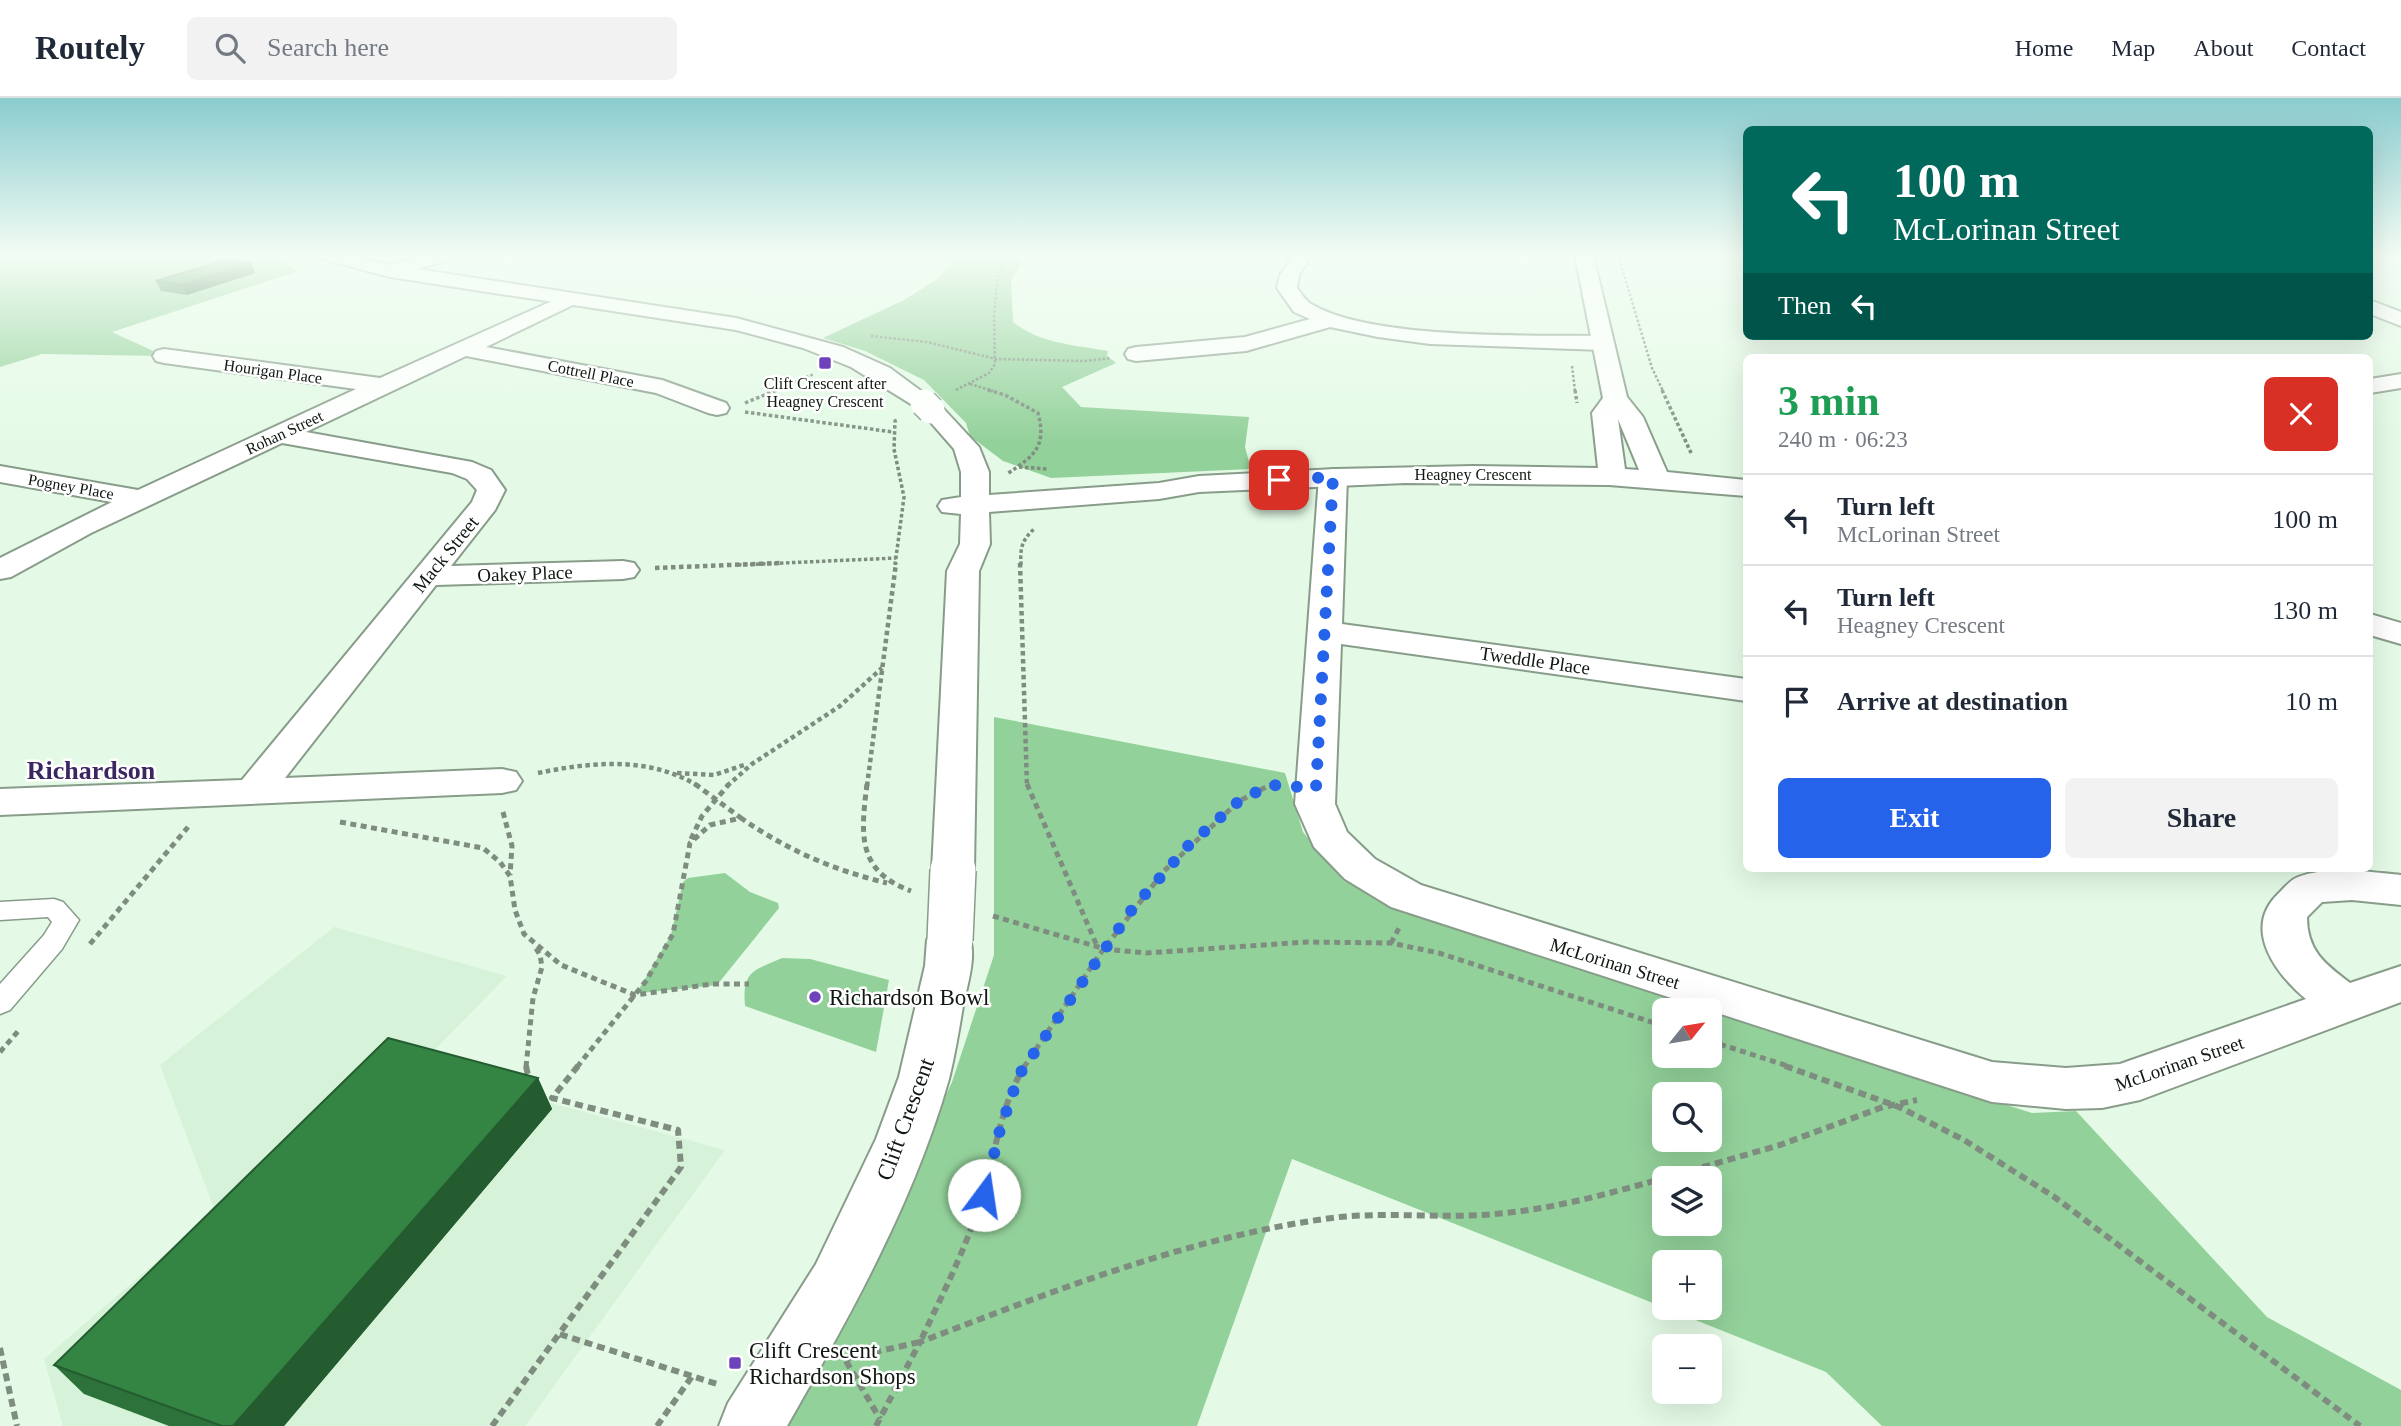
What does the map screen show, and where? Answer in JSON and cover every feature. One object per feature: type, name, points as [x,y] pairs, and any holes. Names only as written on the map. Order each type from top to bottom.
[{"type":"street","name":"Rohan Street","points":[[0,570],[143,499],[531,317]]},
{"type":"street","points":[[689,317],[787,335],[833,350],[873,368],[908,389],[930,410]]},
{"type":"street","points":[[1324,317],[1355,327],[1404,335],[1603,343]]},
{"type":"street","points":[[1597,317],[1615,398],[1630,417],[1656,480]]},
{"type":"street","points":[[1136,354],[1246,344],[1330,320]]},
{"type":"street","name":"Cottrell Place","points":[[463,348],[662,387],[717,408]]},
{"type":"street","name":"Hourigan Place","points":[[164,356],[383,386]]},
{"type":"street","points":[[2373,386],[2401,381]]},
{"type":"street","points":[[1612,477],[1605,413],[1615,398]]},
{"type":"street","name":"Clift Crescent","points":[[751,1426],[837,1283],[903,1139],[924,1077],[948,966],[967,926],[938,882],[963,571],[951,547],[967,499],[930,410]]},
{"type":"street","name":"Mack Street","points":[[224,803],[427,576],[485,504],[491,489],[485,478],[456,466],[279,435]]},
{"type":"street","name":"Heagney Crescent","points":[[967,499],[1073,491],[1159,491],[1199,484],[1458,472],[1612,477],[1743,488]]},
{"type":"street","name":"Pogney Place","points":[[0,474],[143,499]]},
{"type":"street","name":"McLorinan Street","points":[[1333,477],[1315,804],[1329,838],[1360,869],[1406,896],[1992,1082],[2055,1091],[2114,1087],[2140,1080],[2401,983]]},
{"type":"street","points":[[967,499],[1010,514],[1073,491]]},
{"type":"street","name":"Oakey Place","points":[[427,576],[623,570]]},
{"type":"street","points":[[2373,625],[2401,634]]},
{"type":"street","name":"Tweddle Place","points":[[1323,631],[1743,690]]},
{"type":"street","points":[[0,802],[224,803],[502,781]]},
{"type":"street","points":[[2345,1004],[2327,991],[2299,963],[2285,937],[2285,914],[2310,888],[2352,885],[2401,890]]},
{"type":"lane","points":[[0,911],[54,908],[66,919],[53,942],[0,1003]]},
{"type":"path","points":[[888,883],[875,872],[863,843],[863,818],[904,497],[901,472],[891,441],[895,421],[930,410],[989,373],[995,364],[994,317]]},
{"type":"path","points":[[1637,317],[1652,368],[1697,466]]},
{"type":"path","points":[[717,408],[752,402],[822,371]]},
{"type":"path","points":[[969,384],[1004,395],[1038,413],[1044,429],[1040,447],[1011,471]]},
{"type":"path","points":[[717,408],[893,432]]},
{"type":"path","points":[[1046,523],[1024,538],[1020,547],[1027,787],[1097,946]]},
{"type":"path","points":[[623,570],[896,558]]},
{"type":"path","points":[[552,1098],[635,995],[673,933],[690,843],[715,796],[761,758],[837,708],[882,668]]},
{"type":"path","points":[[749,984],[712,984],[635,995],[561,965],[534,944],[524,934],[515,910],[510,876],[512,846],[503,821],[502,781],[565,766],[637,766],[693,776],[714,775],[761,758]]},
{"type":"path","points":[[673,772],[715,796],[777,844],[812,862],[836,871],[888,883],[938,882]]},
{"type":"path","points":[[876,1426],[920,1342],[963,1250],[984,1195],[1000,1130],[1019,1075],[1133,908],[1164,871],[1239,801],[1270,785],[1316,788]]},
{"type":"path","points":[[86,949],[188,826],[224,803]]},
{"type":"path","points":[[175,827],[188,826],[224,803]]},
{"type":"path","points":[[690,843],[710,825],[740,818]]},
{"type":"path","points":[[328,822],[483,848],[500,862],[510,876]]},
{"type":"path","points":[[967,926],[1105,949],[1146,953],[1307,942],[1391,943],[1439,953],[1652,1022]]},
{"type":"path","points":[[534,944],[540,955],[541,967],[533,998],[526,1067],[529,1080],[535,1087]]},
{"type":"path","points":[[0,1052],[26,1021]]},
{"type":"path","points":[[1722,1045],[1814,1075],[1894,1106],[1964,1140],[2053,1196],[2360,1426]]},
{"type":"path","points":[[1706,1166],[1951,1087],[1955,1070]]},
{"type":"path","points":[[492,1426],[681,1167],[678,1130],[542,1094]]},
{"type":"path","points":[[845,1359],[920,1342],[1071,1285],[1214,1242],[1326,1219],[1503,1214],[1601,1196],[1652,1182]]},
{"type":"path","points":[[559,1334],[693,1375],[657,1426]]},
{"type":"path","points":[[0,1348],[17,1426]]},
{"type":"shaded area","points":[[334,927],[507,976],[418,1067],[725,1150],[525,1426],[63,1426],[44,1359],[215,1211],[160,1065]]},
{"type":"green space","points":[[0,317],[158,317],[112,332],[164,356],[42,354],[0,367]]},
{"type":"green space","points":[[868,317],[1013,317],[1013,322],[1023,329],[1046,339],[1108,351],[1107,356],[1116,363],[1062,387],[1081,407],[1249,417],[1245,447],[1251,469],[1051,478],[1003,461],[970,436],[966,423],[924,380],[865,351],[823,338]]},
{"type":"green space","points":[[994,717],[1285,773],[1303,832],[1344,881],[1445,924],[1672,998],[1652,998],[1652,1068],[1722,1068],[1722,1014],[2032,1113],[2076,1111],[2267,1317],[2401,1390],[2401,1426],[1882,1426],[1826,1372],[1696,1320],[1722,1320],[1722,1250],[1652,1250],[1652,1303],[1292,1159],[1197,1426],[788,1426],[829,1351],[952,1082],[994,955]]},
{"type":"green space","points":[[725,873],[750,892],[778,903],[779,908],[717,985],[641,993],[639,989],[671,935],[683,882],[688,878]]},
{"type":"green space","name":"Richardson Bowl","points":[[782,958],[810,959],[889,980],[876,1052],[745,1006],[745,986],[751,974]]},
{"type":"building","points":[[388,1038],[538,1078],[233,1426],[222,1426],[54,1365]]},
{"type":"place","name":"Clift Crescent after Heagney Crescent","points":[[825,363]]},
{"type":"place","name":"Richardson Bowl","points":[[815,997]]},
{"type":"place","name":"Clift Crescent Richardson Shops","points":[[735,1363]]},
{"type":"district","name":"Richardson","points":[[91,770]]},
{"type":"route","points":[[984,1195],[1000,1130],[1019,1075],[1133,908],[1188,846],[1239,801],[1270,785],[1316,788],[1333,477],[1279,480]]}]
